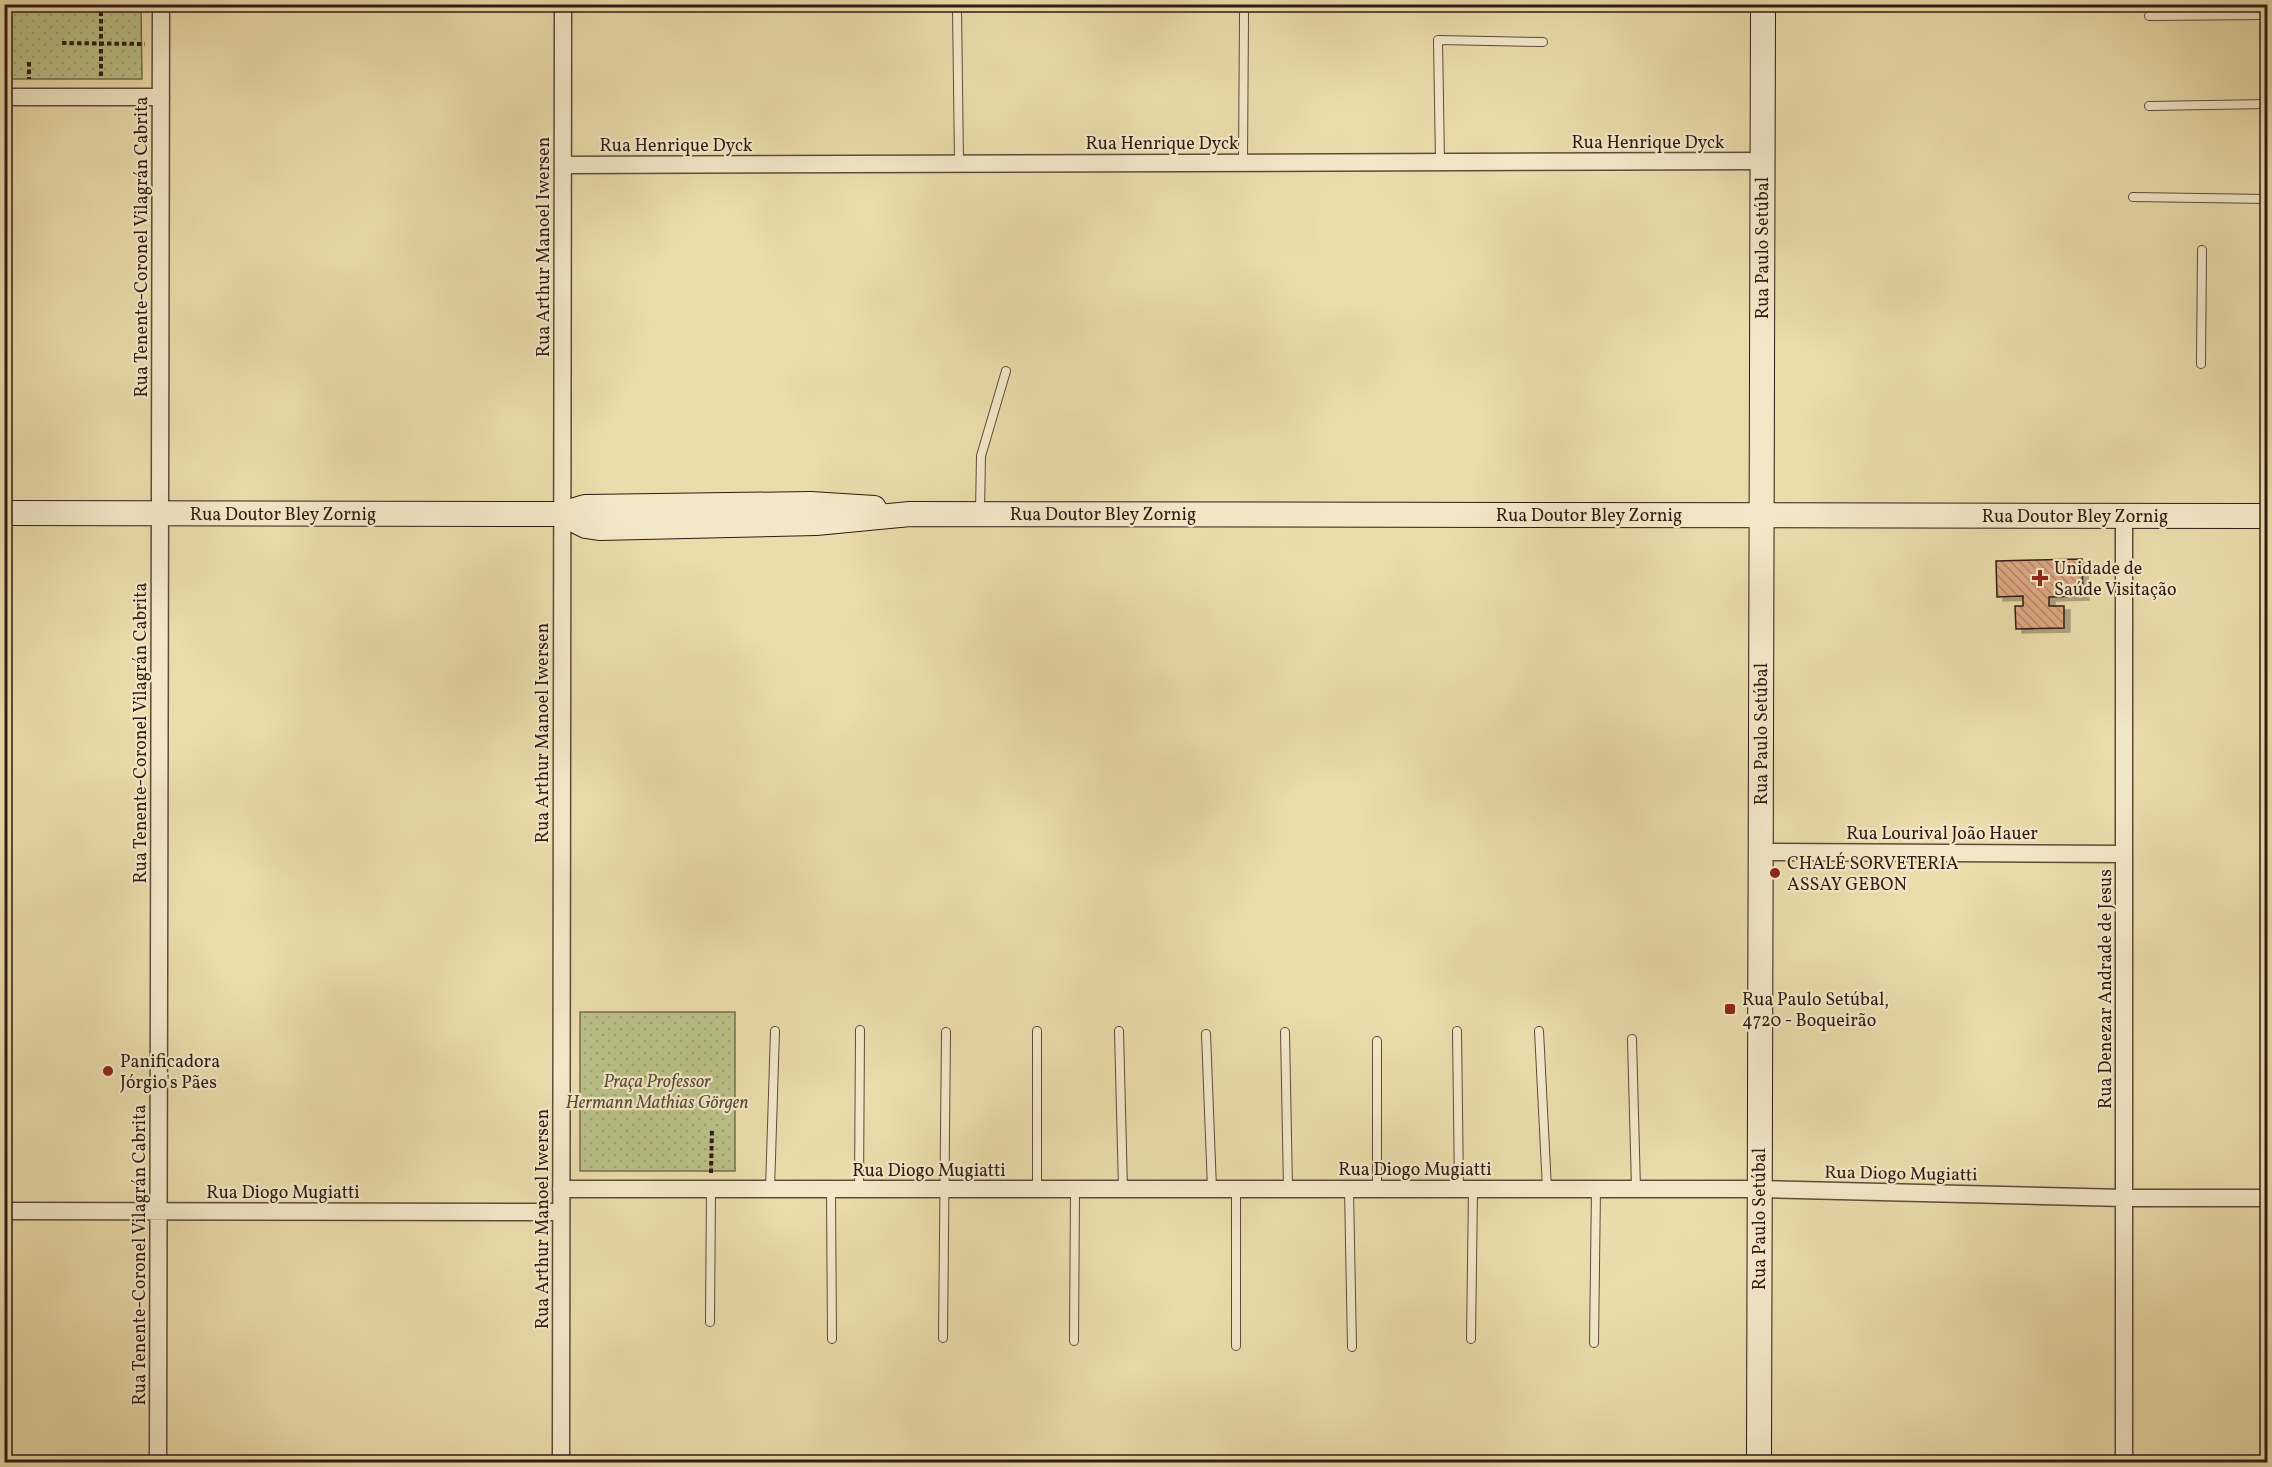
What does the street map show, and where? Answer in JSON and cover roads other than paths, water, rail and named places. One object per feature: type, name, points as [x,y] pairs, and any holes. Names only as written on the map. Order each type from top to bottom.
[{"type":"street","name":"Rua Tenente-Coronel Vilagrán Cabrita","points":[[158,1462],[161,4]]},
{"type":"street","name":"Rua Arthur Manoel Iwersen","points":[[561,1462],[563,4]]},
{"type":"street","name":"Rua Paulo Setúbal","points":[[1759,1462],[1763,4]]},
{"type":"street","points":[[4,97],[161,97]]},
{"type":"street","name":"Rua Henrique Dyck","points":[[563,165],[1762,161]]},
{"type":"street","name":"Rua Doutor Bley Zornig","points":[[4,513],[562,514],[586,526],[599,528],[816,523],[910,514],[2268,516]]},
{"type":"street","name":"Rua Denezar Andrade de Jesus","points":[[2124,516],[2124,1462]]},
{"type":"street","name":"Rua Lourival João Hauer","points":[[1760,852],[2124,854]]},
{"type":"street","name":"Rua Diogo Mugiatti","points":[[561,1189],[1760,1189],[2124,1198],[2268,1198]]},
{"type":"street","name":"Rua Diogo Mugiatti","points":[[4,1211],[561,1212]]},
{"type":"lane","points":[[957,8],[959,164]]},
{"type":"lane","points":[[1244,14],[1244,163]]},
{"type":"lane","points":[[2149,16],[2268,15]]},
{"type":"lane","points":[[1440,162],[1437,40],[1543,42]]},
{"type":"lane","points":[[2150,106],[2268,104]]},
{"type":"lane","points":[[2133,197],[2268,199]]},
{"type":"lane","points":[[2201,364],[2202,250]]},
{"type":"lane","points":[[980,514],[981,456],[1006,371]]},
{"type":"lane","points":[[859,1189],[860,1030]]},
{"type":"lane","points":[[770,1189],[775,1031]]},
{"type":"lane","points":[[1036,1189],[1037,1031]]},
{"type":"lane","points":[[1119,1031],[1123,1189]]},
{"type":"lane","points":[[1457,1031],[1466,1189],[1471,1339]]},
{"type":"lane","points":[[1539,1031],[1547,1189]]},
{"type":"lane","points":[[943,1338],[945,1032]]},
{"type":"lane","points":[[1285,1032],[1288,1189]]},
{"type":"lane","points":[[1206,1034],[1212,1189]]},
{"type":"lane","points":[[1632,1039],[1636,1189]]},
{"type":"lane","points":[[1377,1041],[1377,1189]]},
{"type":"lane","points":[[710,1322],[711,1189]]},
{"type":"lane","points":[[831,1189],[832,1339]]},
{"type":"lane","points":[[1074,1341],[1075,1189]]},
{"type":"lane","points":[[1236,1189],[1236,1346]]},
{"type":"lane","points":[[1349,1189],[1352,1347]]},
{"type":"lane","points":[[1594,1343],[1596,1189]]},
{"type":"place","name":"Unidade de Saúde Visitação","points":[[2040,578]]},
{"type":"place","name":"CHALÉ SORVETERIA ASSAY GEBON","points":[[1775,873]]},
{"type":"place","name":"Rua Paulo Setúbal, 4720 - Boqueirão","points":[[1730,1009]]},
{"type":"place","name":"Panificadora Jórgio's Pães","points":[[108,1071]]},
{"type":"park label","name":"Praça Professor Hermann Mathias Görgen","points":[[657,1091]]}]
